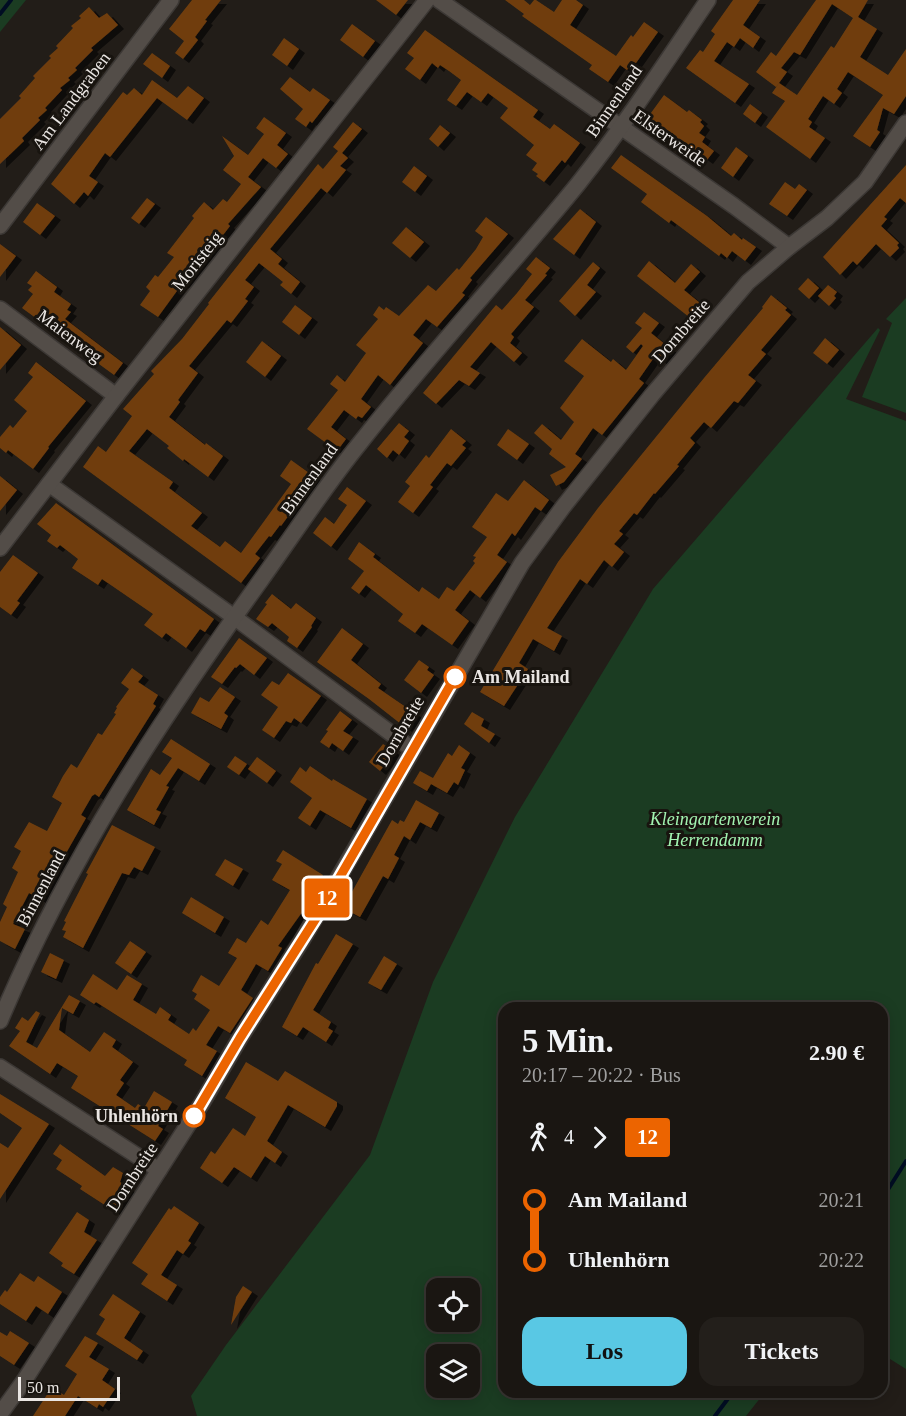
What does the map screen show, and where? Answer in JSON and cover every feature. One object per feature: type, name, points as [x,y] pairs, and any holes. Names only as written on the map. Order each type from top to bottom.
[{"type":"street","name":"Am Landgraben","points":[[0,226],[171,0]]},
{"type":"street","name":"Moristeig","points":[[0,548],[116,396],[427,0]]},
{"type":"street","name":"Elsterweide","points":[[440,0],[789,247]]},
{"type":"street","name":"Binnenland","points":[[0,1021],[37,937],[74,866],[156,733],[234,617],[358,444],[578,183],[620,127],[708,0]]},
{"type":"street","name":"Dornbreite","points":[[0,1414],[24,1381],[159,1170],[318,915],[412,749],[522,563],[563,507],[652,395],[748,282],[827,218],[865,182],[906,123]]},
{"type":"street","name":"Maienweg","points":[[0,309],[116,396]]},
{"type":"street","points":[[49,484],[412,749]]},
{"type":"street","points":[[0,1066],[159,1170]]},
{"type":"green space","points":[[0,0],[26,0],[0,32]]},
{"type":"green space","points":[[906,298],[906,413],[862,397],[892,323],[886,319]]},
{"type":"green space","name":"Kleingartenverein Herrendamm","points":[[878,328],[880,330],[846,399],[906,421],[906,1369],[888,1358],[888,1002],[498,1002],[498,1398],[760,1398],[746,1416],[197,1416],[191,1396],[226,1345],[370,1155],[433,982],[515,817],[653,589]]},
{"type":"building","points":[[192,0],[221,0],[205,20],[207,21],[195,37],[198,40],[183,59],[175,53],[184,41],[169,29]]},
{"type":"building","points":[[376,0],[408,0],[396,15]]},
{"type":"building","points":[[505,0],[524,0],[530,5],[536,0],[554,12],[562,0],[576,0],[583,5],[570,25],[616,56],[644,22],[658,32],[636,63],[633,62],[627,70],[620,65],[608,82],[589,69],[592,65],[522,16],[524,14]]},
{"type":"building","points":[[733,0],[760,0],[743,25],[760,37],[753,48],[740,38],[734,47],[727,42],[714,61],[749,84],[735,103],[686,68],[700,50],[703,52],[715,34],[711,31]]},
{"type":"building","points":[[816,0],[868,0],[858,17],[877,29],[860,57],[888,75],[906,49],[906,96],[894,114],[883,108],[877,130],[880,132],[870,147],[853,136],[883,95],[848,72],[837,89],[842,93],[834,104],[823,96],[808,119],[812,122],[809,127],[825,138],[810,159],[766,127],[785,101],[772,93],[779,83],[797,95],[831,46],[834,48],[853,18],[832,4],[800,55],[794,52],[781,68],[787,72],[776,87],[756,72],[771,52],[776,56]]},
{"type":"building","points":[[89,7],[99,18],[107,13],[118,25],[91,48],[93,50],[68,78],[70,80],[60,88],[62,90],[45,108],[47,110],[38,118],[40,120],[22,138],[24,141],[0,164],[0,119],[21,98],[19,96],[35,78],[33,76],[51,58],[49,56],[58,48],[56,46],[73,28],[71,26],[81,18],[79,16]]},
{"type":"building","points":[[352,24],[375,41],[363,57],[340,40]]},
{"type":"building","points":[[425,30],[538,110],[533,117],[550,129],[554,124],[580,143],[565,163],[562,160],[544,182],[532,170],[537,163],[526,155],[534,145],[500,118],[508,108],[488,93],[481,102],[467,92],[456,106],[447,100],[461,80],[449,71],[440,65],[438,68],[432,63],[420,80],[405,69],[414,58],[407,53]]},
{"type":"building","points":[[284,38],[299,49],[287,66],[272,55]]},
{"type":"building","points":[[152,53],[170,66],[162,78],[143,64]]},
{"type":"building","points":[[290,77],[310,92],[313,88],[330,100],[312,123],[310,121],[306,127],[295,119],[303,109],[280,89]]},
{"type":"building","points":[[152,80],[177,98],[188,86],[204,98],[187,120],[157,98],[110,157],[105,153],[89,176],[98,182],[88,196],[84,192],[74,204],[51,184],[123,92],[127,95],[134,88],[142,95]]},
{"type":"building","points":[[664,95],[702,120],[700,122],[704,126],[699,133],[705,137],[702,142],[714,151],[707,160],[648,117]]},
{"type":"building","points":[[750,104],[762,113],[755,123],[743,114]]},
{"type":"building","points":[[264,117],[286,133],[277,145],[288,154],[276,168],[263,158],[248,177],[261,187],[228,224],[230,226],[213,248],[215,249],[184,285],[182,284],[158,317],[140,305],[150,291],[146,287],[155,275],[158,277],[174,257],[167,253],[204,202],[213,210],[223,199],[227,202],[241,184],[223,170],[234,156],[222,136],[248,155],[264,134],[256,128]]},
{"type":"building","points":[[353,122],[362,129],[342,153],[348,158],[340,166],[346,170],[327,193],[321,188],[270,249],[282,259],[278,264],[300,282],[291,294],[280,285],[283,282],[259,263],[245,280],[254,287],[245,299],[248,301],[231,323],[227,320],[189,366],[198,373],[178,400],[180,402],[169,417],[223,456],[208,477],[184,459],[183,461],[167,448],[169,446],[147,429],[129,451],[173,482],[169,488],[202,513],[191,526],[220,547],[225,541],[241,553],[291,484],[280,476],[291,460],[316,478],[281,526],[271,537],[269,536],[255,554],[260,558],[241,583],[83,467],[98,446],[106,452],[132,416],[123,409],[154,374],[151,371],[182,339],[318,164],[323,169],[338,151],[333,147]]},
{"type":"building","points":[[440,125],[450,133],[438,147],[429,139]]},
{"type":"building","points":[[736,147],[748,156],[733,177],[721,168]]},
{"type":"building","points":[[621,155],[707,216],[731,236],[734,233],[756,247],[745,261],[732,251],[727,258],[721,253],[719,256],[671,220],[669,223],[641,202],[647,194],[611,168]]},
{"type":"building","points":[[906,165],[906,203],[900,198],[884,217],[887,219],[881,226],[899,243],[897,245],[899,248],[890,257],[876,244],[857,265],[853,261],[840,275],[823,257]]},
{"type":"building","points":[[414,166],[427,176],[415,192],[402,182]]},
{"type":"building","points":[[785,182],[795,189],[799,184],[807,190],[787,216],[769,204]]},
{"type":"building","points":[[147,198],[155,204],[139,224],[131,218]]},
{"type":"building","points":[[37,203],[55,216],[40,235],[23,222]]},
{"type":"building","points":[[580,209],[596,222],[574,255],[553,239]]},
{"type":"building","points":[[486,217],[508,234],[470,278],[472,280],[462,293],[465,295],[437,327],[426,319],[413,335],[423,343],[390,385],[378,375],[361,399],[371,407],[362,418],[358,416],[356,419],[344,410],[331,427],[346,439],[337,451],[307,429],[338,390],[330,384],[337,375],[345,382],[366,353],[356,345],[378,319],[373,315],[379,306],[384,310],[386,307],[399,316],[428,285],[436,291],[457,268],[459,270],[476,249],[483,237],[475,231]]},
{"type":"building","points":[[406,227],[424,242],[410,258],[392,243]]},
{"type":"building","points":[[0,244],[16,256],[0,277]]},
{"type":"building","points":[[536,257],[550,268],[545,274],[547,275],[525,300],[534,307],[511,334],[514,337],[510,343],[522,353],[514,362],[491,342],[470,367],[480,373],[469,386],[459,380],[436,404],[423,393],[496,305],[502,310],[517,293],[532,274],[526,269]]},
{"type":"building","points":[[649,261],[675,283],[691,264],[700,272],[684,290],[700,303],[689,317],[637,276]]},
{"type":"building","points":[[593,262],[600,268],[587,285],[596,292],[575,316],[559,301]]},
{"type":"building","points":[[36,271],[57,287],[54,292],[71,304],[67,310],[71,312],[65,319],[123,363],[114,375],[22,308],[33,294],[28,290],[32,286],[27,283]]},
{"type":"building","points":[[808,278],[819,288],[809,299],[798,289]]},
{"type":"building","points":[[828,285],[837,292],[834,296],[836,298],[829,306],[818,296]]},
{"type":"building","points":[[771,295],[787,308],[785,310],[791,315],[761,350],[766,354],[748,375],[756,381],[738,403],[734,401],[711,428],[704,422],[690,438],[695,443],[677,465],[679,466],[637,515],[634,513],[619,531],[623,534],[614,544],[624,552],[612,567],[604,560],[587,584],[580,579],[547,628],[562,636],[554,651],[533,639],[519,663],[528,669],[504,706],[480,692],[558,562],[598,508],[763,308]]},
{"type":"building","points":[[295,305],[312,318],[299,335],[282,322]]},
{"type":"building","points":[[644,312],[659,323],[651,333],[671,349],[662,361],[655,356],[639,379],[644,383],[602,435],[593,428],[575,454],[582,459],[564,482],[556,486],[550,475],[566,467],[549,454],[552,449],[534,433],[542,424],[561,440],[574,422],[560,408],[584,376],[564,361],[582,339],[611,362],[613,359],[626,370],[643,346],[641,344],[633,353],[626,347],[642,328],[635,323]]},
{"type":"building","points":[[0,327],[21,345],[0,370]]},
{"type":"building","points":[[825,338],[839,350],[827,364],[813,353]]},
{"type":"building","points":[[262,341],[281,356],[265,377],[246,362]]},
{"type":"building","points":[[36,362],[86,401],[33,469],[8,450],[6,453],[0,448],[0,437],[10,425],[13,428],[27,411],[14,400],[33,377],[28,373]]},
{"type":"building","points":[[399,423],[409,431],[404,437],[409,441],[399,455],[393,450],[387,458],[377,449]]},
{"type":"building","points":[[451,429],[466,441],[462,445],[466,448],[451,466],[447,463],[430,485],[433,487],[413,513],[398,502],[410,486],[405,482],[426,455],[429,458]]},
{"type":"building","points":[[508,429],[529,444],[517,460],[497,445]]},
{"type":"building","points":[[0,476],[17,490],[0,511]]},
{"type":"building","points":[[524,480],[549,500],[541,511],[535,507],[515,536],[512,533],[497,555],[507,562],[480,598],[470,590],[455,610],[469,621],[452,645],[422,624],[415,633],[398,621],[403,614],[366,585],[359,594],[351,588],[364,571],[348,559],[359,542],[375,554],[373,557],[419,592],[422,587],[439,599],[447,587],[454,591],[475,563],[473,561],[476,557],[473,556],[487,537],[472,527],[496,493],[508,501]]},
{"type":"building","points":[[347,487],[366,501],[331,547],[313,533],[325,517],[334,524],[347,505],[338,499]]},
{"type":"building","points":[[56,503],[214,619],[205,632],[200,629],[186,648],[166,633],[162,638],[144,625],[153,614],[102,579],[98,585],[72,568],[78,559],[60,545],[57,548],[47,541],[51,535],[37,524]]},
{"type":"building","points":[[13,555],[38,573],[17,601],[20,603],[11,615],[0,607],[0,572]]},
{"type":"building","points":[[272,594],[291,609],[296,603],[316,618],[297,648],[287,641],[289,637],[272,623],[268,627],[256,619]]},
{"type":"building","points":[[342,628],[363,644],[351,660],[381,684],[378,688],[416,714],[406,728],[317,662]]},
{"type":"building","points":[[239,638],[267,658],[254,675],[240,664],[222,684],[211,677]]},
{"type":"building","points":[[419,660],[429,667],[427,670],[434,675],[421,693],[404,680]]},
{"type":"building","points":[[132,668],[143,676],[138,682],[158,695],[153,704],[156,706],[99,797],[95,794],[92,796],[81,815],[86,818],[40,899],[29,893],[13,924],[25,929],[15,949],[0,941],[0,922],[7,907],[3,904],[18,872],[12,868],[21,851],[14,847],[29,822],[47,831],[62,803],[52,797],[71,764],[77,768],[98,733],[102,735],[116,714],[114,713],[116,707],[129,689],[121,683]]},
{"type":"building","points":[[288,673],[321,696],[301,723],[294,718],[291,723],[286,721],[274,738],[262,730],[278,707],[261,695],[272,681],[279,685]]},
{"type":"building","points":[[220,687],[235,697],[224,713],[228,716],[221,729],[191,713],[200,697],[209,702]]},
{"type":"building","points":[[340,711],[352,720],[343,731],[353,737],[343,751],[332,743],[329,748],[320,742]]},
{"type":"building","points":[[472,712],[484,719],[481,726],[495,734],[489,743],[464,724]]},
{"type":"building","points":[[171,739],[210,764],[199,781],[178,768],[166,786],[169,787],[156,810],[161,812],[154,825],[127,810],[151,769],[160,775],[172,758],[162,752]]},
{"type":"building","points":[[383,744],[395,752],[380,771],[369,762]]},
{"type":"building","points":[[459,745],[470,753],[461,768],[465,770],[458,785],[454,782],[447,793],[431,784],[427,791],[413,783],[420,771],[433,778],[448,753],[452,756]]},
{"type":"building","points":[[235,756],[247,764],[239,775],[227,767]]},
{"type":"building","points":[[257,757],[276,771],[267,783],[248,769]]},
{"type":"building","points":[[310,766],[332,781],[333,779],[367,799],[351,828],[320,810],[310,826],[298,818],[312,798],[290,782],[300,767],[306,772]]},
{"type":"building","points":[[416,800],[439,813],[431,828],[420,822],[410,840],[404,836],[394,855],[399,858],[388,879],[383,876],[360,917],[343,908],[392,820],[398,824],[400,820],[404,822]]},
{"type":"building","points":[[112,825],[155,847],[142,871],[134,867],[129,875],[122,873],[83,948],[63,937],[66,931],[62,930],[66,922],[64,921]]},
{"type":"building","points":[[283,850],[323,875],[305,908],[278,946],[282,948],[268,971],[256,964],[241,990],[253,998],[230,1033],[218,1026],[206,1045],[217,1051],[202,1076],[184,1065],[187,1060],[96,1002],[94,1004],[80,995],[93,974],[117,990],[127,975],[142,984],[133,1000],[156,1014],[160,1007],[171,1015],[168,1020],[189,1034],[193,1028],[196,1031],[210,1010],[194,999],[197,994],[192,991],[201,975],[219,986],[237,958],[228,953],[237,938],[246,943],[261,920],[268,925],[290,890],[272,880],[282,864],[276,861]]},
{"type":"building","points":[[225,859],[243,869],[233,886],[215,875]]},
{"type":"building","points":[[191,897],[224,917],[215,933],[182,913]]},
{"type":"building","points":[[336,934],[353,944],[313,1010],[331,1022],[328,1028],[333,1031],[326,1042],[303,1027],[297,1036],[282,1027],[316,963],[318,964]]},
{"type":"building","points":[[130,941],[146,952],[131,974],[115,963]]},
{"type":"building","points":[[50,953],[64,960],[56,979],[41,972]]},
{"type":"building","points":[[384,956],[397,964],[381,990],[368,983]]},
{"type":"building","points":[[69,995],[80,1001],[73,1014],[62,1008],[59,1030],[90,1052],[104,1032],[116,1040],[112,1047],[133,1062],[120,1080],[124,1083],[116,1095],[135,1108],[138,1104],[144,1108],[154,1091],[172,1102],[158,1126],[163,1129],[155,1141],[71,1088],[78,1076],[57,1063],[50,1074],[9,1046],[20,1031],[15,1028],[22,1017],[28,1021],[36,1011],[40,1013],[26,1042],[37,1048]]},
{"type":"building","points":[[246,1062],[278,1081],[285,1071],[337,1102],[337,1106],[325,1127],[288,1105],[267,1141],[282,1152],[275,1163],[265,1156],[251,1178],[234,1167],[222,1183],[200,1168],[211,1151],[215,1154],[233,1128],[245,1136],[256,1117],[225,1098]]},
{"type":"building","points":[[0,1094],[49,1124],[0,1199],[0,1143],[8,1148],[22,1128],[0,1113]]},
{"type":"building","points":[[60,1144],[105,1176],[113,1167],[123,1173],[120,1182],[130,1189],[114,1211],[80,1189],[82,1186],[56,1169],[62,1160],[53,1154]]},
{"type":"building","points":[[174,1206],[199,1223],[188,1241],[191,1243],[183,1254],[177,1250],[161,1275],[177,1285],[167,1301],[141,1284],[148,1274],[132,1263],[169,1208],[171,1210]]},
{"type":"building","points":[[77,1212],[89,1220],[84,1232],[97,1240],[74,1274],[61,1266],[63,1263],[49,1253]]},
{"type":"building","points":[[20,1273],[34,1282],[38,1276],[62,1292],[48,1314],[36,1306],[26,1321],[0,1304],[0,1297],[5,1290],[7,1292]]},
{"type":"building","points":[[243,1286],[252,1292],[231,1325],[236,1297]]},
{"type":"building","points":[[113,1294],[140,1312],[124,1338],[143,1351],[137,1360],[96,1334],[105,1319],[99,1315]]},
{"type":"building","points":[[10,1331],[29,1343],[14,1365],[0,1356],[0,1332],[7,1336]]},
{"type":"building","points":[[85,1336],[98,1343],[89,1357],[109,1369],[102,1380],[115,1389],[103,1407],[99,1404],[97,1408],[78,1396],[65,1416],[33,1416],[52,1387],[64,1395],[77,1374],[65,1366]]},
{"type":"waterway","points":[[0,14],[11,0]]},
{"type":"waterway","points":[[888,1190],[906,1161]]},
{"type":"waterway","points":[[715,1416],[728,1398]]},
{"type":"bus line","name":"12","points":[[194,1116],[240,1038],[318,915],[455,677]]},
{"type":"place","name":"Am Mailand","points":[[455,677]]},
{"type":"place","name":"Uhlenhörn","points":[[194,1116]]}]
